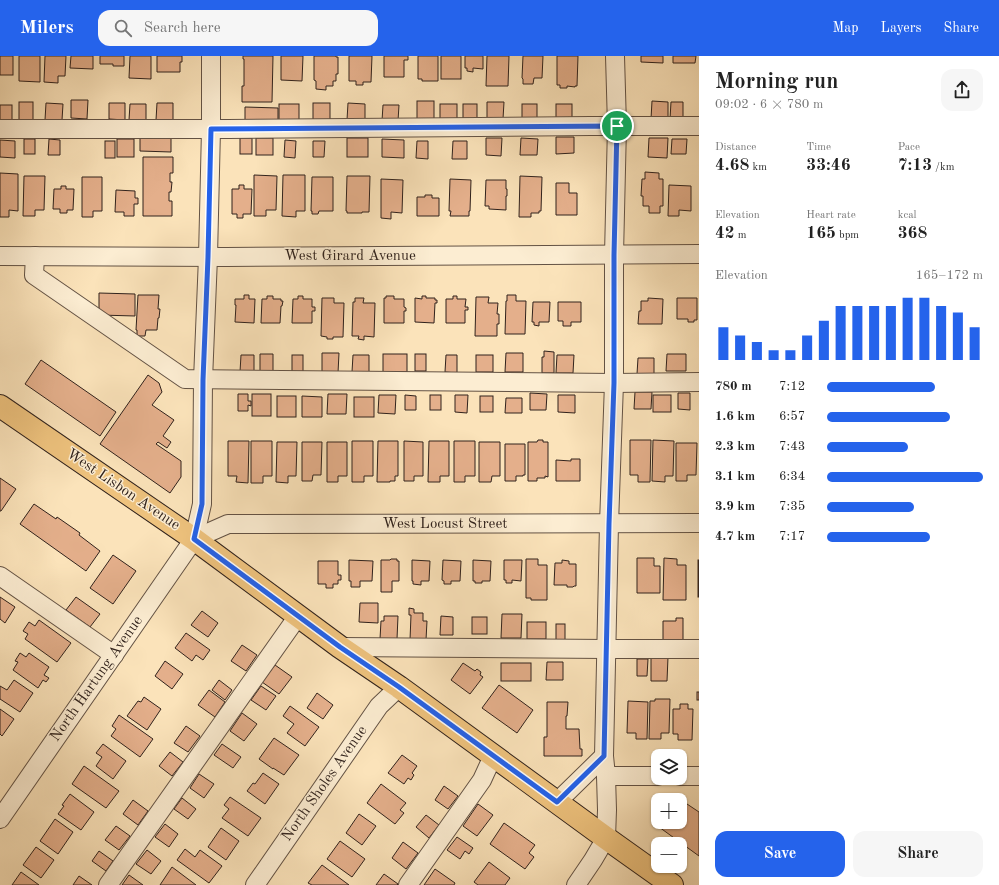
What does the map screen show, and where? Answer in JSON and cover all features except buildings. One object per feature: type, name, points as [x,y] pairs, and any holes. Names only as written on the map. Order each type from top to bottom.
[{"type":"main road","name":"West Lisbon Avenue","points":[[0,406],[194,539],[340,647],[399,687],[672,885]]},
{"type":"street","points":[[194,539],[202,504],[203,380],[208,257],[211,56]]},
{"type":"street","points":[[576,885],[606,838],[607,810],[604,756],[609,524],[614,383],[614,255],[617,126],[615,56]]},
{"type":"street","points":[[0,129],[699,126]]},
{"type":"street","name":"West Girard Avenue","points":[[0,256],[208,257],[699,254]]},
{"type":"street","points":[[35,256],[34,275],[185,379],[614,383],[699,382]]},
{"type":"street","name":"West Locust Street","points":[[194,539],[228,524],[699,523]]},
{"type":"street","name":"North Hartung Avenue","points":[[0,819],[194,539]]},
{"type":"street","points":[[0,576],[114,655]]},
{"type":"street","points":[[108,885],[298,616]]},
{"type":"street","points":[[340,647],[699,649]]},
{"type":"street","name":"North Sholes Avenue","points":[[255,885],[379,706],[399,687]]},
{"type":"street","points":[[408,885],[482,780],[493,756]]},
{"type":"street","points":[[557,802],[604,756]]},
{"type":"street","points":[[606,776],[651,776]]},
{"type":"street","points":[[687,776],[699,776]]},
{"type":"route","points":[[617,126],[614,255],[614,383],[609,524],[604,756],[557,802],[399,687],[340,647],[194,539],[202,504],[203,380],[211,129],[617,126]]}]
